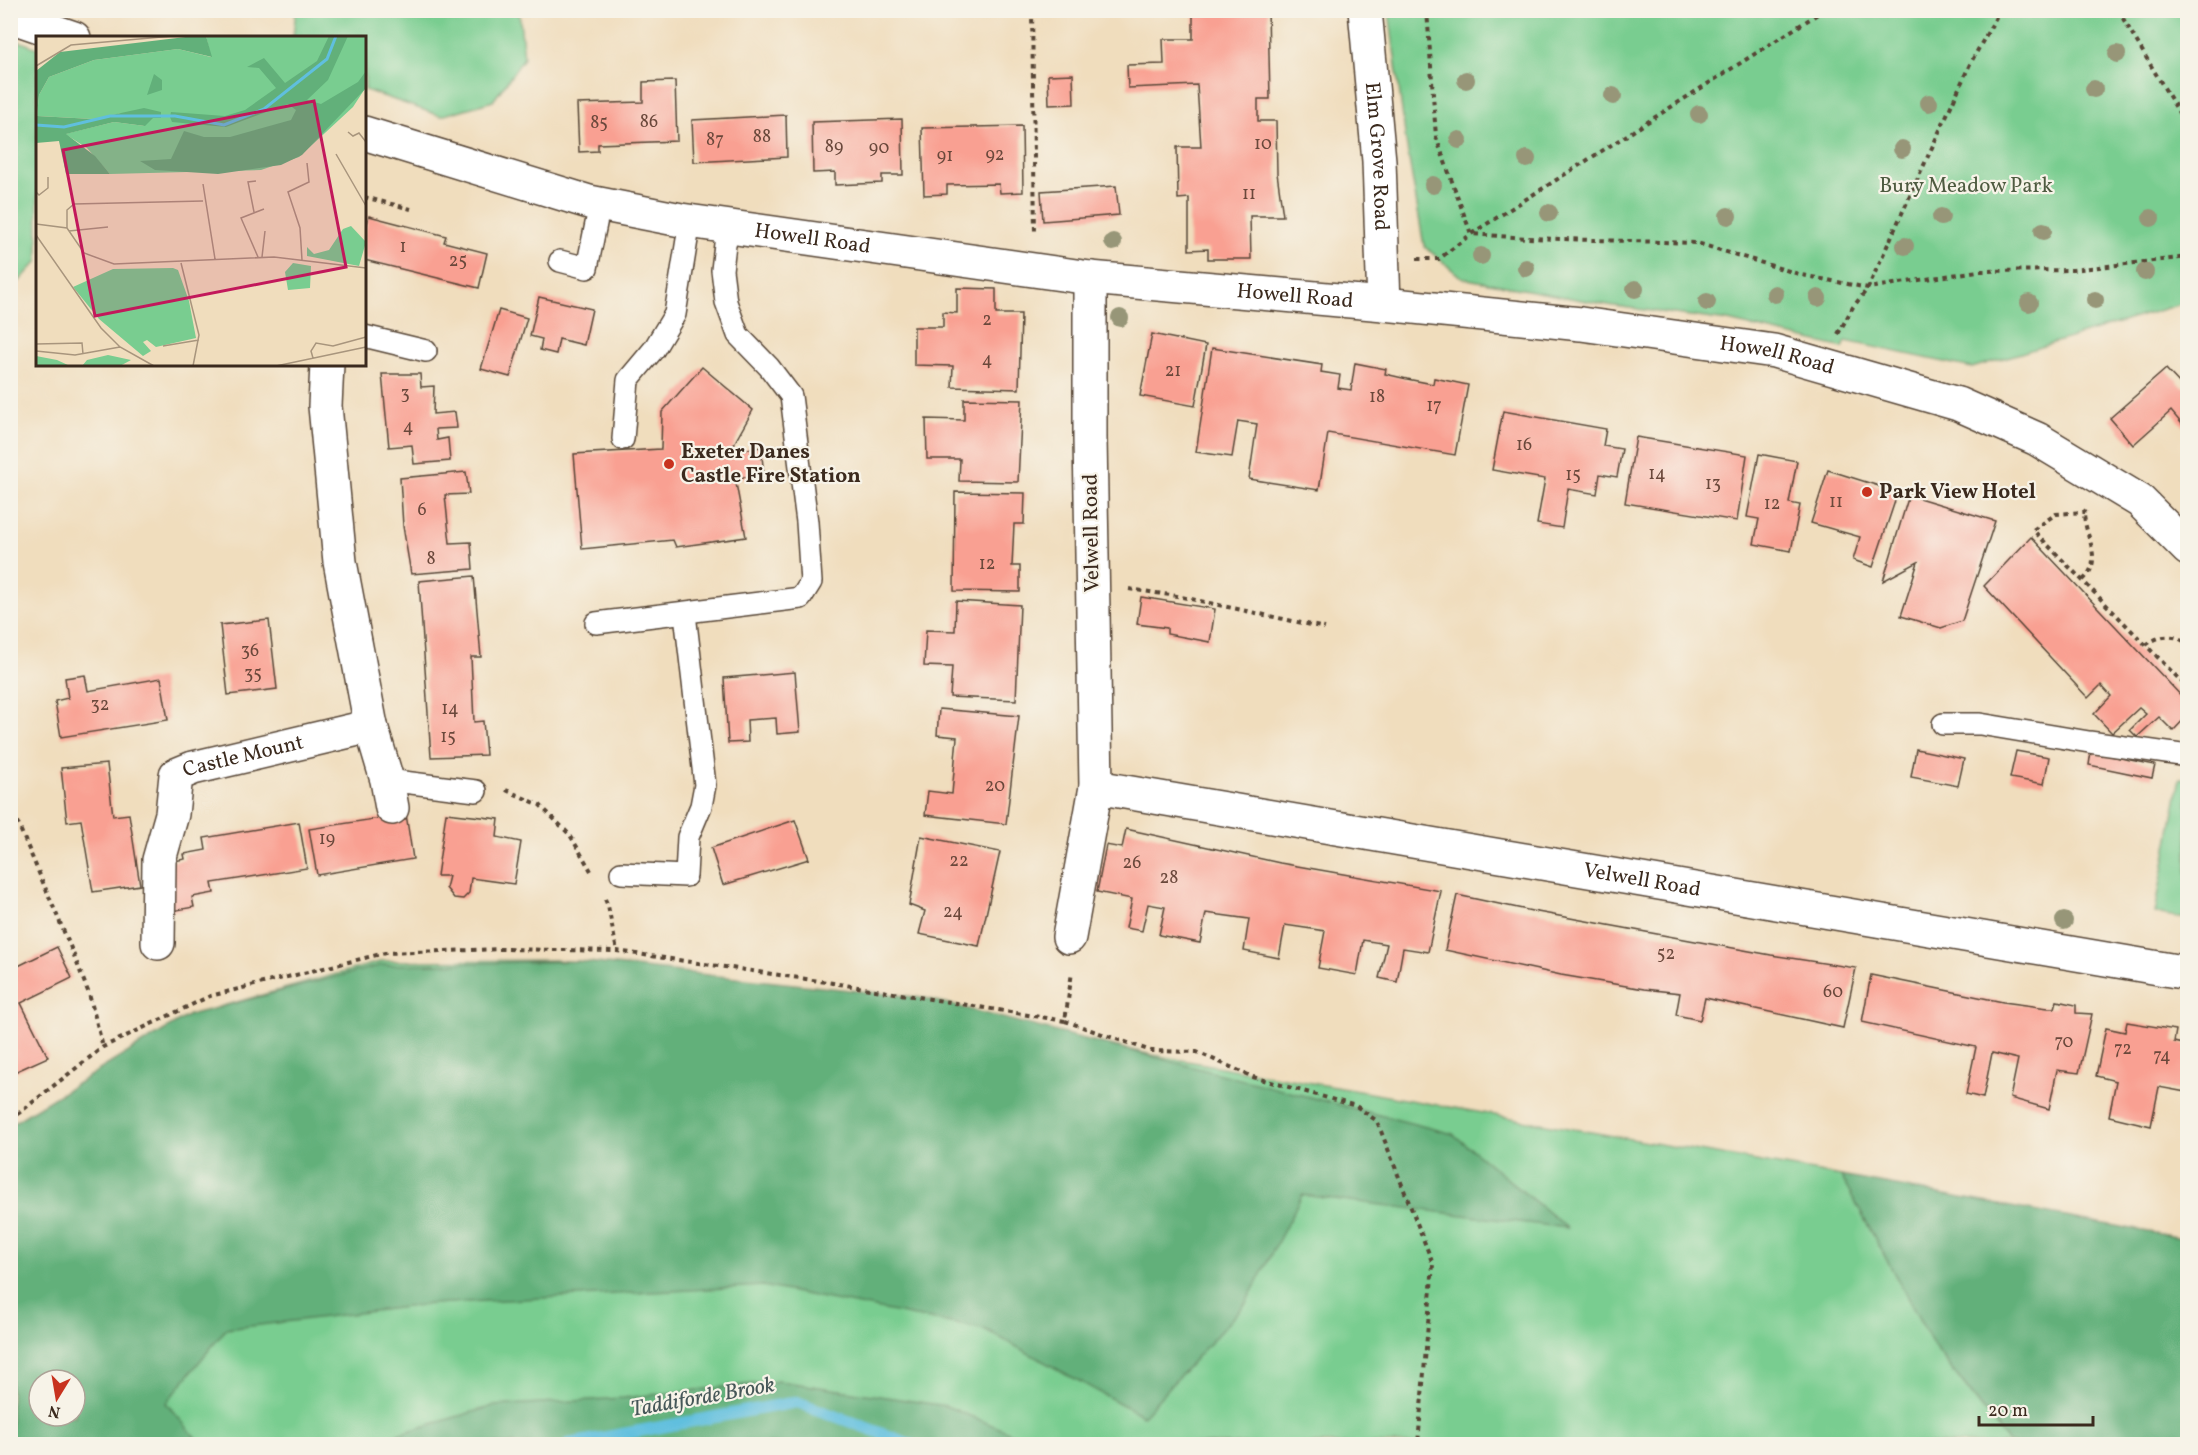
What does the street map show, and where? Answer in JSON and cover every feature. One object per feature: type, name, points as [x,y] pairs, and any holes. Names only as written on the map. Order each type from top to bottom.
[{"type":"street","name":"Elm Grove Road","points":[[1365,10],[1379,161],[1384,304]]},
{"type":"street","points":[[10,16],[68,36]]},
{"type":"street","name":"Howell Road","points":[[366,134],[600,204],[727,227],[1090,278],[1384,304],[1604,327],[1774,351],[1958,404],[2037,439],[2140,501],[2187,549]]},
{"type":"street","name":"Velwell Road","points":[[1069,937],[1096,787],[1090,438],[1090,278]]},
{"type":"street","points":[[327,366],[325,406],[340,562],[371,726],[389,794]]},
{"type":"street","name":"Castle Mount","points":[[158,944],[159,860],[171,822],[176,775],[193,768],[371,726]]},
{"type":"street","name":"Velwell Road","points":[[1096,787],[2187,973]]},
{"type":"lane","points":[[560,261],[587,268],[600,204]]},
{"type":"lane","points":[[623,439],[628,380],[654,349],[675,314],[690,221]]},
{"type":"lane","points":[[596,623],[685,614],[801,598],[811,582],[807,522],[791,396],[769,367],[738,335],[726,302],[722,270],[727,227]]},
{"type":"lane","points":[[366,336],[426,351]]},
{"type":"lane","points":[[621,873],[686,876],[688,837],[701,807],[705,785],[685,614]]},
{"type":"lane","points":[[1943,724],[1980,724],[2187,756]]},
{"type":"lane","points":[[389,794],[476,791]]},
{"type":"path","points":[[1032,10],[1036,271]]},
{"type":"path","points":[[1427,10],[1436,137],[1471,234]]},
{"type":"path","points":[[1383,260],[1439,259],[1471,234],[1824,10]]},
{"type":"path","points":[[1824,364],[1839,330],[1868,288],[1970,64],[2000,10]]},
{"type":"path","points":[[2118,10],[2187,128]]},
{"type":"path","points":[[366,197],[411,209]]},
{"type":"path","points":[[1471,234],[1698,243],[1802,275],[1868,288],[1978,271],[2073,270],[2187,257]]},
{"type":"path","points":[[2083,580],[2090,573],[2094,557],[2084,525],[2084,512],[2103,477]]},
{"type":"path","points":[[2084,512],[2056,514],[2033,530],[2183,683],[2187,681]]},
{"type":"path","points":[[1094,587],[1120,588],[1177,596],[1325,628]]},
{"type":"path","points":[[2146,645],[2154,639],[2170,636],[2187,644]]},
{"type":"path","points":[[500,788],[540,805],[570,835]]},
{"type":"path","points":[[10,805],[13,817],[89,994],[103,1047]]},
{"type":"path","points":[[609,906],[617,951]]},
{"type":"path","points":[[1065,1021],[1075,947],[1069,937]]},
{"type":"path","points":[[10,1120],[103,1047],[210,996],[385,953],[502,949],[617,951],[1065,1021],[1150,1051],[1197,1052],[1253,1077],[1356,1106],[1377,1121],[1432,1264],[1418,1444]]},
{"type":"green space","points":[[296,10],[519,11],[524,58],[493,101],[441,116],[366,90],[366,36],[293,36]]},
{"type":"green space","name":"Bury Meadow Park","points":[[1389,11],[2187,11],[2187,302],[1972,368],[1846,341],[1843,348],[1728,321],[1614,306],[1462,278],[1424,246],[1406,142]]},
{"type":"green space","points":[[11,38],[36,48],[36,263],[11,290]]},
{"type":"green space","points":[[2180,778],[2187,779],[2187,919],[2155,913]]},
{"type":"green space","points":[[557,960],[918,1000],[1153,1055],[1841,1176],[1934,1346],[2010,1444],[11,1444],[11,1135],[219,1007],[383,961]]},
{"type":"green space","points":[[578,961],[925,998],[1453,1134],[1567,1228],[1302,1195],[1246,1303],[1143,1416],[986,1330],[763,1286],[431,1304],[226,1329],[166,1403],[201,1444],[11,1444],[11,1124],[189,1015],[382,965]]},
{"type":"green space","points":[[1841,1176],[2187,1239],[2187,1444],[2010,1444],[1934,1346]]},
{"type":"green space","points":[[779,1381],[946,1406],[1038,1444],[364,1444],[493,1406],[623,1398]]},
{"type":"building","points":[[1179,10],[1268,10],[1270,99],[1258,99],[1258,121],[1276,121],[1277,173],[1283,216],[1250,216],[1251,259],[1208,259],[1208,249],[1189,250],[1189,198],[1178,199],[1177,147],[1201,147],[1197,85],[1128,88],[1127,65],[1164,64],[1163,39],[1193,39],[1193,13],[1179,13]]},
{"type":"building","points":[[1073,74],[1074,104],[1049,105],[1048,75]]},
{"type":"building","points":[[675,81],[677,141],[598,144],[598,151],[579,152],[577,104],[643,102],[643,82]]},
{"type":"building","points":[[786,115],[787,157],[694,162],[692,120]]},
{"type":"building","points":[[902,119],[903,175],[882,175],[882,183],[835,185],[835,172],[813,173],[812,122]]},
{"type":"building","points":[[1022,126],[1023,192],[1000,193],[999,184],[947,185],[947,194],[924,195],[922,128]]},
{"type":"building","points":[[1116,186],[1119,215],[1043,221],[1041,191]]},
{"type":"building","points":[[369,216],[446,236],[444,242],[487,253],[479,288],[366,260],[366,227]]},
{"type":"building","points":[[957,288],[996,289],[996,314],[1021,314],[1019,389],[952,387],[953,366],[914,365],[914,327],[943,327],[943,312],[957,313]]},
{"type":"building","points":[[539,297],[592,309],[584,345],[559,339],[556,354],[540,350],[542,339],[530,336]]},
{"type":"building","points":[[499,310],[527,318],[510,377],[481,369]]},
{"type":"building","points":[[1152,334],[1206,345],[1195,406],[1140,396]]},
{"type":"building","points":[[1212,348],[1322,365],[1321,372],[1340,375],[1338,388],[1351,390],[1355,363],[1386,369],[1385,374],[1407,379],[1433,384],[1434,378],[1468,385],[1455,455],[1328,433],[1319,490],[1249,479],[1257,424],[1238,421],[1232,457],[1196,452]]},
{"type":"building","name":"Exeter Danes Castle Fire Station","points":[[702,367],[753,410],[732,452],[761,447],[764,475],[735,478],[746,537],[676,547],[673,540],[582,549],[574,454],[661,449],[662,412]]},
{"type":"building","points":[[2166,369],[2183,387],[2187,387],[2187,430],[2171,411],[2133,445],[2110,418]]},
{"type":"building","points":[[382,374],[420,374],[421,387],[434,386],[433,414],[455,412],[457,428],[436,429],[437,440],[448,438],[450,461],[414,464],[412,445],[389,447]]},
{"type":"building","points":[[964,399],[1022,400],[1018,482],[959,481],[960,459],[927,459],[926,419],[964,420]]},
{"type":"building","points":[[1503,411],[1606,429],[1603,446],[1622,449],[1617,477],[1600,474],[1597,494],[1568,489],[1562,528],[1537,524],[1545,479],[1492,470]]},
{"type":"building","points":[[1636,437],[1747,455],[1737,521],[1625,503]]},
{"type":"building","points":[[1759,454],[1797,461],[1789,503],[1800,505],[1791,551],[1754,544],[1759,519],[1747,517]]},
{"type":"building","points":[[1828,470],[1898,492],[1873,567],[1853,560],[1860,537],[1811,523]]},
{"type":"building","points":[[466,472],[469,494],[445,495],[450,543],[471,542],[473,569],[411,574],[403,526],[400,478]]},
{"type":"building","points":[[955,492],[1025,493],[1024,524],[1014,524],[1012,566],[1020,566],[1020,592],[954,591]]},
{"type":"building","points":[[1909,495],[1995,521],[1962,621],[1941,628],[1901,616],[1918,562],[1883,581]]},
{"type":"building","points":[[2031,537],[2187,702],[2187,716],[2173,731],[2159,717],[2137,737],[2130,730],[2146,714],[2139,708],[2112,733],[2094,714],[2111,696],[2101,685],[2088,698],[1984,586]]},
{"type":"building","points":[[474,576],[481,657],[471,657],[474,722],[483,721],[486,755],[431,757],[419,581]]},
{"type":"building","points":[[1141,597],[1215,609],[1210,642],[1167,634],[1167,628],[1137,624]]},
{"type":"building","points":[[956,601],[1020,605],[1016,700],[950,697],[952,667],[924,666],[926,630],[955,631]]},
{"type":"building","points":[[269,620],[277,689],[228,695],[220,625]]},
{"type":"building","points":[[795,672],[800,732],[777,734],[776,718],[747,720],[748,742],[728,743],[724,678]]},
{"type":"building","points":[[85,675],[88,691],[161,678],[168,720],[61,737],[55,701],[68,698],[65,678]]},
{"type":"building","points":[[939,709],[1019,716],[1006,824],[925,815],[928,791],[952,794],[957,737],[937,735]]},
{"type":"building","points":[[1916,749],[1964,759],[1958,786],[1911,777]]},
{"type":"building","points":[[2016,751],[2049,757],[2044,784],[2010,778]]},
{"type":"building","points":[[2091,752],[2155,765],[2152,778],[2089,765]]},
{"type":"building","points":[[107,764],[113,816],[129,814],[140,885],[93,892],[81,820],[67,822],[61,768]]},
{"type":"building","points":[[446,813],[499,819],[497,837],[521,842],[514,884],[471,878],[469,893],[463,899],[454,898],[446,888],[449,876],[437,876]]},
{"type":"building","points":[[406,814],[413,859],[317,875],[309,829]]},
{"type":"building","points":[[795,820],[809,859],[723,885],[711,848]]},
{"type":"building","points":[[299,822],[307,868],[212,883],[214,893],[192,897],[194,907],[172,911],[163,863],[185,859],[184,854],[206,850],[204,838]]},
{"type":"building","points":[[1126,829],[1280,863],[1441,891],[1428,952],[1403,948],[1397,982],[1379,978],[1387,944],[1363,940],[1357,975],[1318,968],[1325,931],[1285,925],[1279,958],[1244,951],[1249,919],[1206,913],[1200,943],[1159,935],[1165,907],[1148,904],[1142,931],[1126,928],[1132,899],[1097,892],[1106,845],[1122,848]]},
{"type":"building","points":[[921,836],[1000,852],[979,946],[919,934],[925,911],[909,905]]},
{"type":"building","points":[[1457,895],[1771,955],[1856,968],[1843,1028],[1705,998],[1700,1020],[1676,1015],[1680,993],[1561,975],[1445,950]]},
{"type":"building","points":[[57,947],[72,978],[21,1003],[48,1057],[10,1074],[10,970]]},
{"type":"building","points":[[1871,975],[2003,1002],[2048,1008],[2055,1008],[2057,1001],[2076,1005],[2076,1013],[2092,1014],[2079,1073],[2057,1070],[2049,1109],[2010,1098],[2018,1059],[1992,1053],[1983,1098],[1966,1094],[1976,1047],[1862,1022]]},
{"type":"building","points":[[2127,1022],[2176,1030],[2174,1042],[2187,1045],[2186,1092],[2159,1087],[2151,1126],[2109,1116],[2116,1081],[2096,1076],[2106,1028],[2125,1032]]},
{"type":"waterway","name":"Taddiforde Brook","points":[[569,1444],[797,1402],[910,1444]]},
{"type":"place","name":"Exeter Danes Castle Fire Station","points":[[669,464]]},
{"type":"place","name":"Park View Hotel","points":[[1867,492]]}]
